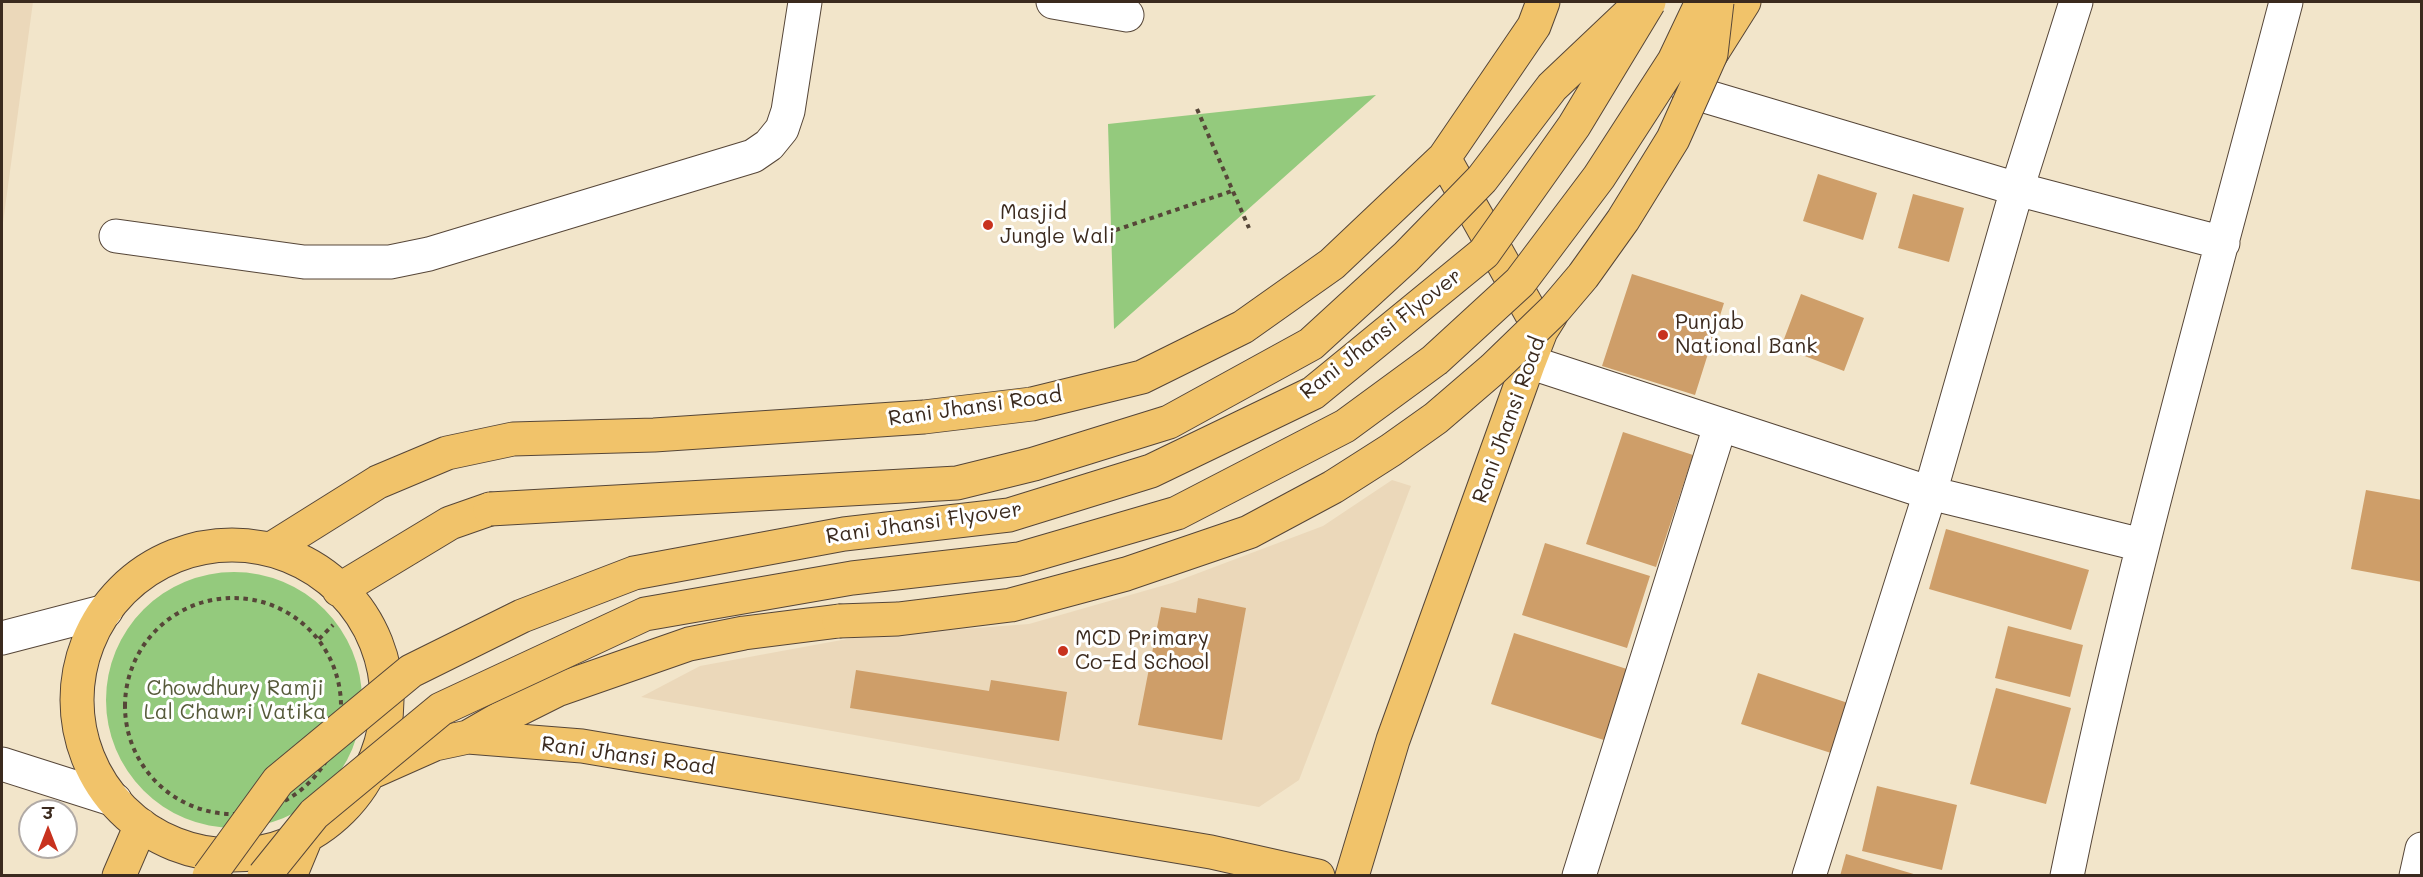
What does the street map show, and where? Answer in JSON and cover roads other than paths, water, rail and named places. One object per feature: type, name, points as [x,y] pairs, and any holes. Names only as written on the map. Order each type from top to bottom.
[{"type":"main road","name":"Rani Jhansi Road","points":[[271,549],[378,482],[447,453],[513,439],[654,435],[924,417],[1032,404],[1142,377],[1243,327],[1332,264],[1444,158],[1534,26],[1543,2]]},
{"type":"main road","points":[[339,590],[450,523],[490,509],[957,483],[1034,464],[1169,422],[1311,344],[1406,257],[1482,179],[1552,87],[1642,2]]},
{"type":"main road","name":"Rani Jhansi Flyover","points":[[209,876],[278,781],[296,766],[411,671],[522,616],[634,573],[844,534],[1009,515],[1151,471],[1312,393],[1484,253],[1574,126],[1649,2]]},
{"type":"main road","points":[[264,876],[314,814],[441,709],[645,614],[852,578],[1018,559],[1177,513],[1345,426],[1435,360],[1520,282],[1599,177],[1674,61],[1702,2]]},
{"type":"main road","points":[[468,738],[501,718],[557,690],[689,644],[744,633],[839,621],[898,619],[1011,605],[1125,574],[1249,532],[1333,487],[1436,418],[1493,369],[1555,309],[1583,276],[1623,220],[1673,139],[1711,54],[1717,2]]},
{"type":"main road","name":"Rani Jhansi Road","points":[[1352,876],[1393,740],[1540,331],[1744,2]]},
{"type":"main road","points":[[1444,158],[1540,331]]},
{"type":"main road","points":[[219,545],[271,549],[318,570],[356,605],[380,651],[388,701],[380,752],[355,796],[317,831],[270,851],[219,856],[170,843],[141,825],[126,815],[94,775],[78,727],[77,675],[94,626],[125,586],[169,557],[219,545]]},
{"type":"main road","name":"Rani Jhansi Road","points":[[367,774],[435,744],[468,738],[582,746],[1211,852],[1318,876]]},
{"type":"main road","points":[[119,876],[141,825]]},
{"type":"main road","points":[[290,876],[307,835]]},
{"type":"street","points":[[116,237],[304,262],[390,262],[429,254],[753,156],[769,145],[782,129],[788,111],[806,2]]},
{"type":"street","points":[[1053,2],[1127,15]]},
{"type":"street","points":[[1809,876],[1930,493],[2017,189],[2076,2]]},
{"type":"street","points":[[2067,876],[2092,753],[2142,545],[2286,2]]},
{"type":"street","points":[[1688,91],[2017,189],[2223,243]]},
{"type":"street","points":[[1529,362],[1930,493],[2142,545]]},
{"type":"street","points":[[1579,876],[1720,426]]},
{"type":"street","points":[[2,638],[106,611]]},
{"type":"street","points":[[2,764],[115,800]]},
{"type":"street","points":[[2416,876],[2421,849]]},
{"type":"place","name":"Masjid Jungle Wali","points":[[988,225]]},
{"type":"place","name":"Punjab National Bank","points":[[1663,335]]},
{"type":"place","name":"MCD Primary Co-Ed School","points":[[1063,651]]},
{"type":"park label","name":"Chowdhury Ramji Lal Chawri Vatika","points":[[235,701]]}]
